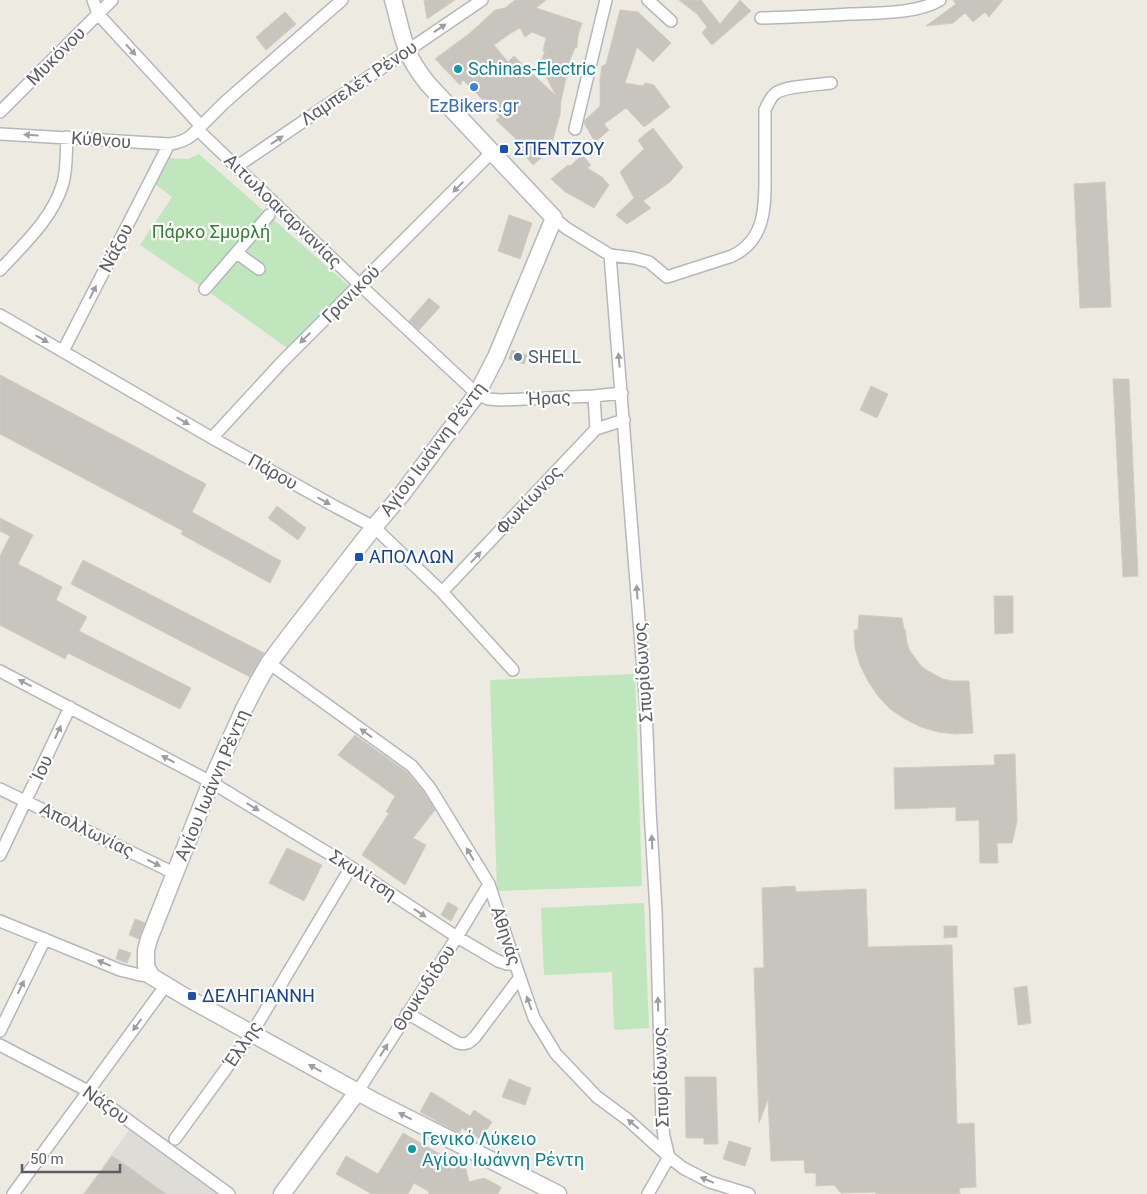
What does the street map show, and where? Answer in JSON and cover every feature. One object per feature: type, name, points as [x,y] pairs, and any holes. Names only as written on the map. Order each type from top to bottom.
[{"type":"street","points":[[93,0],[98,14]]},
{"type":"street","name":"Μυκόνου","points":[[0,112],[112,0]]},
{"type":"street","points":[[199,128],[224,103],[342,0]]},
{"type":"street","points":[[393,0],[407,50],[428,84],[554,218],[566,228],[610,255],[648,262],[666,277],[732,256],[748,245],[755,236],[764,213],[766,110],[769,100],[774,94],[783,89],[831,83]]},
{"type":"street","name":"Λαμπελέτ Ρένου","points":[[236,167],[482,0]]},
{"type":"street","points":[[574,129],[606,0]]},
{"type":"street","points":[[648,0],[671,21]]},
{"type":"street","points":[[761,18],[891,7],[920,8],[940,0]]},
{"type":"street","name":"Αιτωλοακαρνανίας","points":[[98,14],[236,167],[477,394]]},
{"type":"street","name":"Κύθνου","points":[[0,134],[169,144],[185,140],[199,128]]},
{"type":"street","points":[[0,270],[40,227],[59,197],[64,182],[67,137]]},
{"type":"street","name":"Νάξου","points":[[63,351],[169,144]]},
{"type":"street","name":"Γρανικού","points":[[212,438],[282,362],[492,152]]},
{"type":"street","points":[[205,289],[269,215]]},
{"type":"street","name":"Αγίου Ιωάννη Ρέντη","points":[[151,976],[146,966],[148,945],[153,927],[211,782],[244,709],[269,663],[306,613],[402,494],[477,394],[493,363],[554,218]]},
{"type":"street","points":[[237,253],[259,268]]},
{"type":"street","name":"Σπυρίδωνος","points":[[610,255],[646,708],[656,911],[662,1120],[669,1157]]},
{"type":"street","name":"Πάρου","points":[[0,315],[212,438],[374,527],[442,592],[513,670]]},
{"type":"street","name":"Ήρας","points":[[477,394],[500,400],[622,393]]},
{"type":"street","points":[[594,396],[596,429]]},
{"type":"street","name":"Φωκίωνος","points":[[442,592],[596,429],[624,420]]},
{"type":"street","name":"Αθηνάς","points":[[269,663],[412,766],[430,788],[489,884],[534,1018],[556,1054],[597,1097],[627,1119],[683,1168],[710,1182],[749,1194]]},
{"type":"street","name":"Σκυλίτση","points":[[0,671],[211,782],[352,867],[498,962],[506,964],[515,963]]},
{"type":"street","name":"Ίου","points":[[0,855],[70,707]]},
{"type":"street","name":"Απολλωνίας","points":[[0,789],[174,873]]},
{"type":"street","name":"Έλλης","points":[[176,1139],[252,1033],[352,867]]},
{"type":"street","name":"Θουκυδίδου","points":[[358,1091],[489,884]]},
{"type":"street","points":[[0,921],[120,970],[140,976],[151,976],[376,1102],[558,1194]]},
{"type":"street","points":[[0,1031],[44,938]]},
{"type":"street","points":[[407,1013],[458,1043],[467,1044],[475,1037],[520,977]]},
{"type":"street","points":[[13,1194],[166,985]]},
{"type":"street","name":"Νάξου","points":[[0,1045],[88,1091],[229,1194]]},
{"type":"street","points":[[282,1194],[358,1091]]},
{"type":"street","points":[[648,1194],[669,1157]]},
{"type":"shaded area","points":[[129,1130],[220,1194],[166,1194],[112,1156],[83,1194]]},
{"type":"green space","name":"Πάρκο Σµυρλή","points":[[199,154],[349,286],[287,348],[140,245],[172,197],[155,184],[168,158],[188,159]]},
{"type":"green space","points":[[635,674],[642,886],[497,891],[490,680]]},
{"type":"green space","points":[[644,903],[649,1028],[614,1030],[612,972],[544,975],[541,908]]},
{"type":"building","points":[[424,0],[455,0],[427,19]]},
{"type":"building","points":[[515,0],[546,0],[536,8],[582,23],[578,35],[577,48],[575,48],[570,60],[561,101],[560,115],[550,150],[533,165],[513,142],[516,139],[496,120],[500,117],[463,80],[460,85],[435,59],[470,33],[495,10],[505,8]],"holes":[[[520,28],[525,37],[532,32],[546,38],[543,51],[545,51],[540,65],[556,96],[514,56],[508,62],[494,45]]]},
{"type":"building","points":[[679,0],[701,0],[720,24],[740,0],[751,11],[712,45],[702,33],[707,27],[697,14]]},
{"type":"building","points":[[953,0],[1003,0],[989,17],[985,12],[973,22],[965,13],[953,23],[926,26],[956,4]]},
{"type":"building","points":[[620,10],[638,12],[671,43],[653,62],[637,47],[625,83],[643,86],[645,83],[654,85],[670,107],[644,127],[626,108],[604,124],[609,130],[595,142],[584,123],[600,106],[602,66],[606,64]]},
{"type":"building","points":[[285,12],[296,24],[266,50],[256,37]]},
{"type":"building","points":[[653,128],[683,167],[670,182],[643,201],[651,208],[627,224],[616,215],[634,198],[620,172],[644,149],[638,140]]},
{"type":"building","points":[[580,157],[584,157],[591,165],[587,168],[602,177],[609,185],[594,208],[564,191],[551,179]]},
{"type":"building","points":[[1105,182],[1111,307],[1080,308],[1074,184]]},
{"type":"building","points":[[509,215],[532,223],[520,259],[498,251]]},
{"type":"building","points":[[429,298],[440,307],[419,330],[409,321]]},
{"type":"building","name":"SHELL","points":[[512,350],[527,355],[524,364],[509,359]]},
{"type":"building","points":[[0,375],[206,484],[192,512],[281,561],[270,583],[181,534],[183,531],[0,434]]},
{"type":"building","points":[[1113,379],[1129,379],[1138,576],[1123,577]]},
{"type":"building","points":[[871,386],[888,394],[877,418],[860,410]]},
{"type":"building","points":[[277,506],[306,528],[298,540],[268,518]]},
{"type":"building","points":[[0,518],[33,535],[18,564],[62,587],[56,600],[87,617],[79,631],[191,688],[180,709],[68,653],[65,659],[0,625],[0,556],[10,536],[0,531]]},
{"type":"building","points":[[83,560],[264,653],[250,677],[71,584]]},
{"type":"building","points":[[994,596],[1013,596],[1013,633],[995,634]]},
{"type":"building","points":[[859,615],[902,618],[910,651],[921,666],[943,679],[969,681],[973,733],[938,732],[921,727],[890,709],[878,696],[860,665],[855,648],[854,630],[858,630]]},
{"type":"building","points":[[355,735],[407,772],[424,792],[435,810],[413,838],[426,845],[405,885],[362,855],[389,813],[386,812],[395,796],[338,755]]},
{"type":"building","points":[[1015,754],[1017,821],[1012,843],[997,843],[998,863],[980,863],[979,820],[956,821],[956,807],[895,809],[894,768],[995,765],[994,755]]},
{"type":"building","points":[[287,848],[322,865],[304,901],[269,883]]},
{"type":"building","points":[[795,886],[796,892],[866,889],[868,947],[952,945],[957,1124],[974,1123],[976,1187],[959,1188],[960,1194],[841,1193],[834,1185],[816,1186],[816,1173],[805,1173],[804,1160],[771,1161],[768,1099],[759,1123],[754,968],[764,968],[762,888]]},
{"type":"building","points":[[448,902],[458,908],[451,921],[441,915]]},
{"type":"building","points":[[135,919],[145,923],[139,939],[129,935]]},
{"type":"building","points":[[944,926],[957,926],[957,937],[944,938]]},
{"type":"building","points":[[119,949],[131,953],[127,963],[116,959]]},
{"type":"building","points":[[1027,986],[1031,1023],[1018,1025],[1014,988]]},
{"type":"building","points":[[685,1077],[716,1077],[718,1144],[704,1144],[704,1138],[686,1138]]},
{"type":"building","points":[[509,1079],[531,1088],[525,1105],[502,1097]]},
{"type":"building","points":[[431,1092],[470,1116],[474,1110],[492,1122],[480,1139],[462,1128],[459,1133],[420,1112]]},
{"type":"building","name":"Γενικό Λύκειο Αγίου Ιωάννη Ρέντη","points":[[403,1133],[466,1169],[469,1182],[484,1178],[501,1187],[498,1194],[429,1194],[428,1191],[414,1183],[408,1194],[372,1194],[336,1174],[346,1156],[378,1174]]},
{"type":"building","points":[[729,1141],[751,1148],[745,1166],[723,1159]]},
{"type":"building","points":[[112,1156],[130,1168],[166,1194],[84,1194]]},
{"type":"place","name":"Schinas-Electric","points":[[458,69]]},
{"type":"place","name":"EzBikers.gr","points":[[474,87]]},
{"type":"place","name":"ΣΠΕΝΤΖΟΥ","points":[[504,149]]},
{"type":"place","name":"SHELL","points":[[518,357]]},
{"type":"place","name":"ΑΠΟΛΛΩΝ","points":[[359,557]]},
{"type":"place","name":"ΔΕΛΗΓΙΑΝΝΗ","points":[[192,996]]},
{"type":"place","name":"Γενικό Λύκειο Αγίου Ιωάννη Ρέντη","points":[[412,1149]]}]
